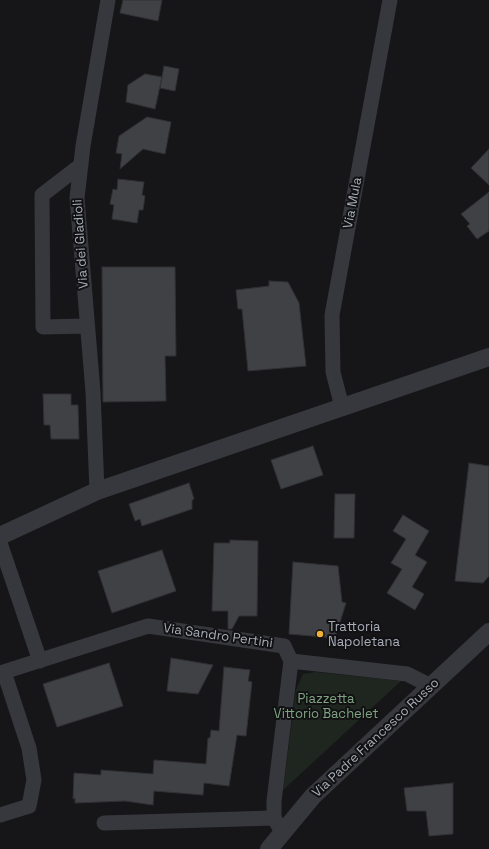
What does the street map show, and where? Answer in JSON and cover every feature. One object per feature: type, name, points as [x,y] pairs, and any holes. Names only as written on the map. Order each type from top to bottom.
[{"type":"street","name":"Via dei Gladioli","points":[[97,491],[93,392],[86,326],[77,198],[108,0]]},
{"type":"street","name":"Via Mula","points":[[342,406],[333,372],[332,315],[390,0]]},
{"type":"street","points":[[81,165],[42,195],[43,327],[86,326]]},
{"type":"street","points":[[0,536],[97,491],[489,357]]},
{"type":"street","points":[[0,544],[40,661]]},
{"type":"street","name":"Via Sandro Pertini","points":[[2,673],[148,626],[284,646],[291,661]]},
{"type":"street","name":"Via Padre Francesco Russo","points":[[269,849],[278,825],[313,796],[489,632]]},
{"type":"street","points":[[104,823],[278,825],[274,801],[291,661],[407,674],[431,686]]},
{"type":"street","points":[[0,815],[29,806],[34,780],[29,748],[2,673]]},
{"type":"green space","name":"Piazzetta Vittorio Bachelet","points":[[316,672],[401,681],[283,790],[296,690],[303,674]]},
{"type":"building","points":[[123,0],[162,0],[158,21],[120,13]]},
{"type":"building","points":[[164,66],[179,69],[175,91],[160,88]]},
{"type":"building","points":[[145,74],[162,77],[155,109],[126,102],[128,85]]},
{"type":"building","points":[[147,117],[171,122],[165,154],[143,149],[120,169],[122,154],[116,153],[119,136]]},
{"type":"building","points":[[489,149],[489,185],[471,168]]},
{"type":"building","points":[[118,179],[144,182],[142,195],[145,196],[143,210],[139,210],[137,223],[112,219],[114,205],[110,204],[113,189],[117,190]]},
{"type":"building","points":[[489,192],[489,231],[477,239],[467,226],[470,224],[461,214]]},
{"type":"building","points":[[102,267],[175,267],[176,356],[165,356],[166,401],[103,402]]},
{"type":"building","points":[[269,281],[288,282],[299,303],[306,366],[248,371],[242,309],[238,309],[236,290],[269,286]]},
{"type":"building","points":[[43,394],[71,394],[71,405],[78,405],[79,439],[51,439],[50,425],[44,425]]},
{"type":"building","points":[[313,446],[323,475],[281,489],[271,460]]},
{"type":"building","points":[[469,463],[489,466],[489,576],[483,583],[455,581]]},
{"type":"building","points":[[189,483],[194,499],[192,500],[192,509],[142,526],[140,519],[135,521],[129,504]]},
{"type":"building","points":[[335,494],[355,494],[354,538],[334,538]]},
{"type":"building","points":[[403,515],[429,531],[415,555],[427,562],[412,587],[424,594],[415,610],[387,593],[402,569],[391,563],[406,539],[393,531]]},
{"type":"building","points":[[230,540],[258,541],[257,616],[239,616],[232,629],[228,629],[228,611],[212,611],[214,543],[230,543]]},
{"type":"building","points":[[162,550],[176,591],[112,613],[98,571]]},
{"type":"building","points":[[293,562],[338,566],[342,602],[346,603],[335,638],[289,634]]},
{"type":"building","points":[[171,658],[213,665],[198,694],[167,691]]},
{"type":"building","points":[[109,663],[123,706],[57,727],[43,684]]},
{"type":"building","points":[[224,667],[250,670],[248,681],[252,682],[246,736],[237,735],[229,786],[204,783],[203,795],[154,791],[153,805],[125,801],[75,803],[75,798],[73,799],[74,773],[101,775],[101,770],[153,774],[154,760],[206,764],[208,738],[210,738],[211,730],[219,731]]},
{"type":"building","points":[[453,783],[453,834],[429,836],[426,811],[407,811],[404,788]]},
{"type":"place","name":"Trattoria Napoletana","points":[[320,634]]}]
